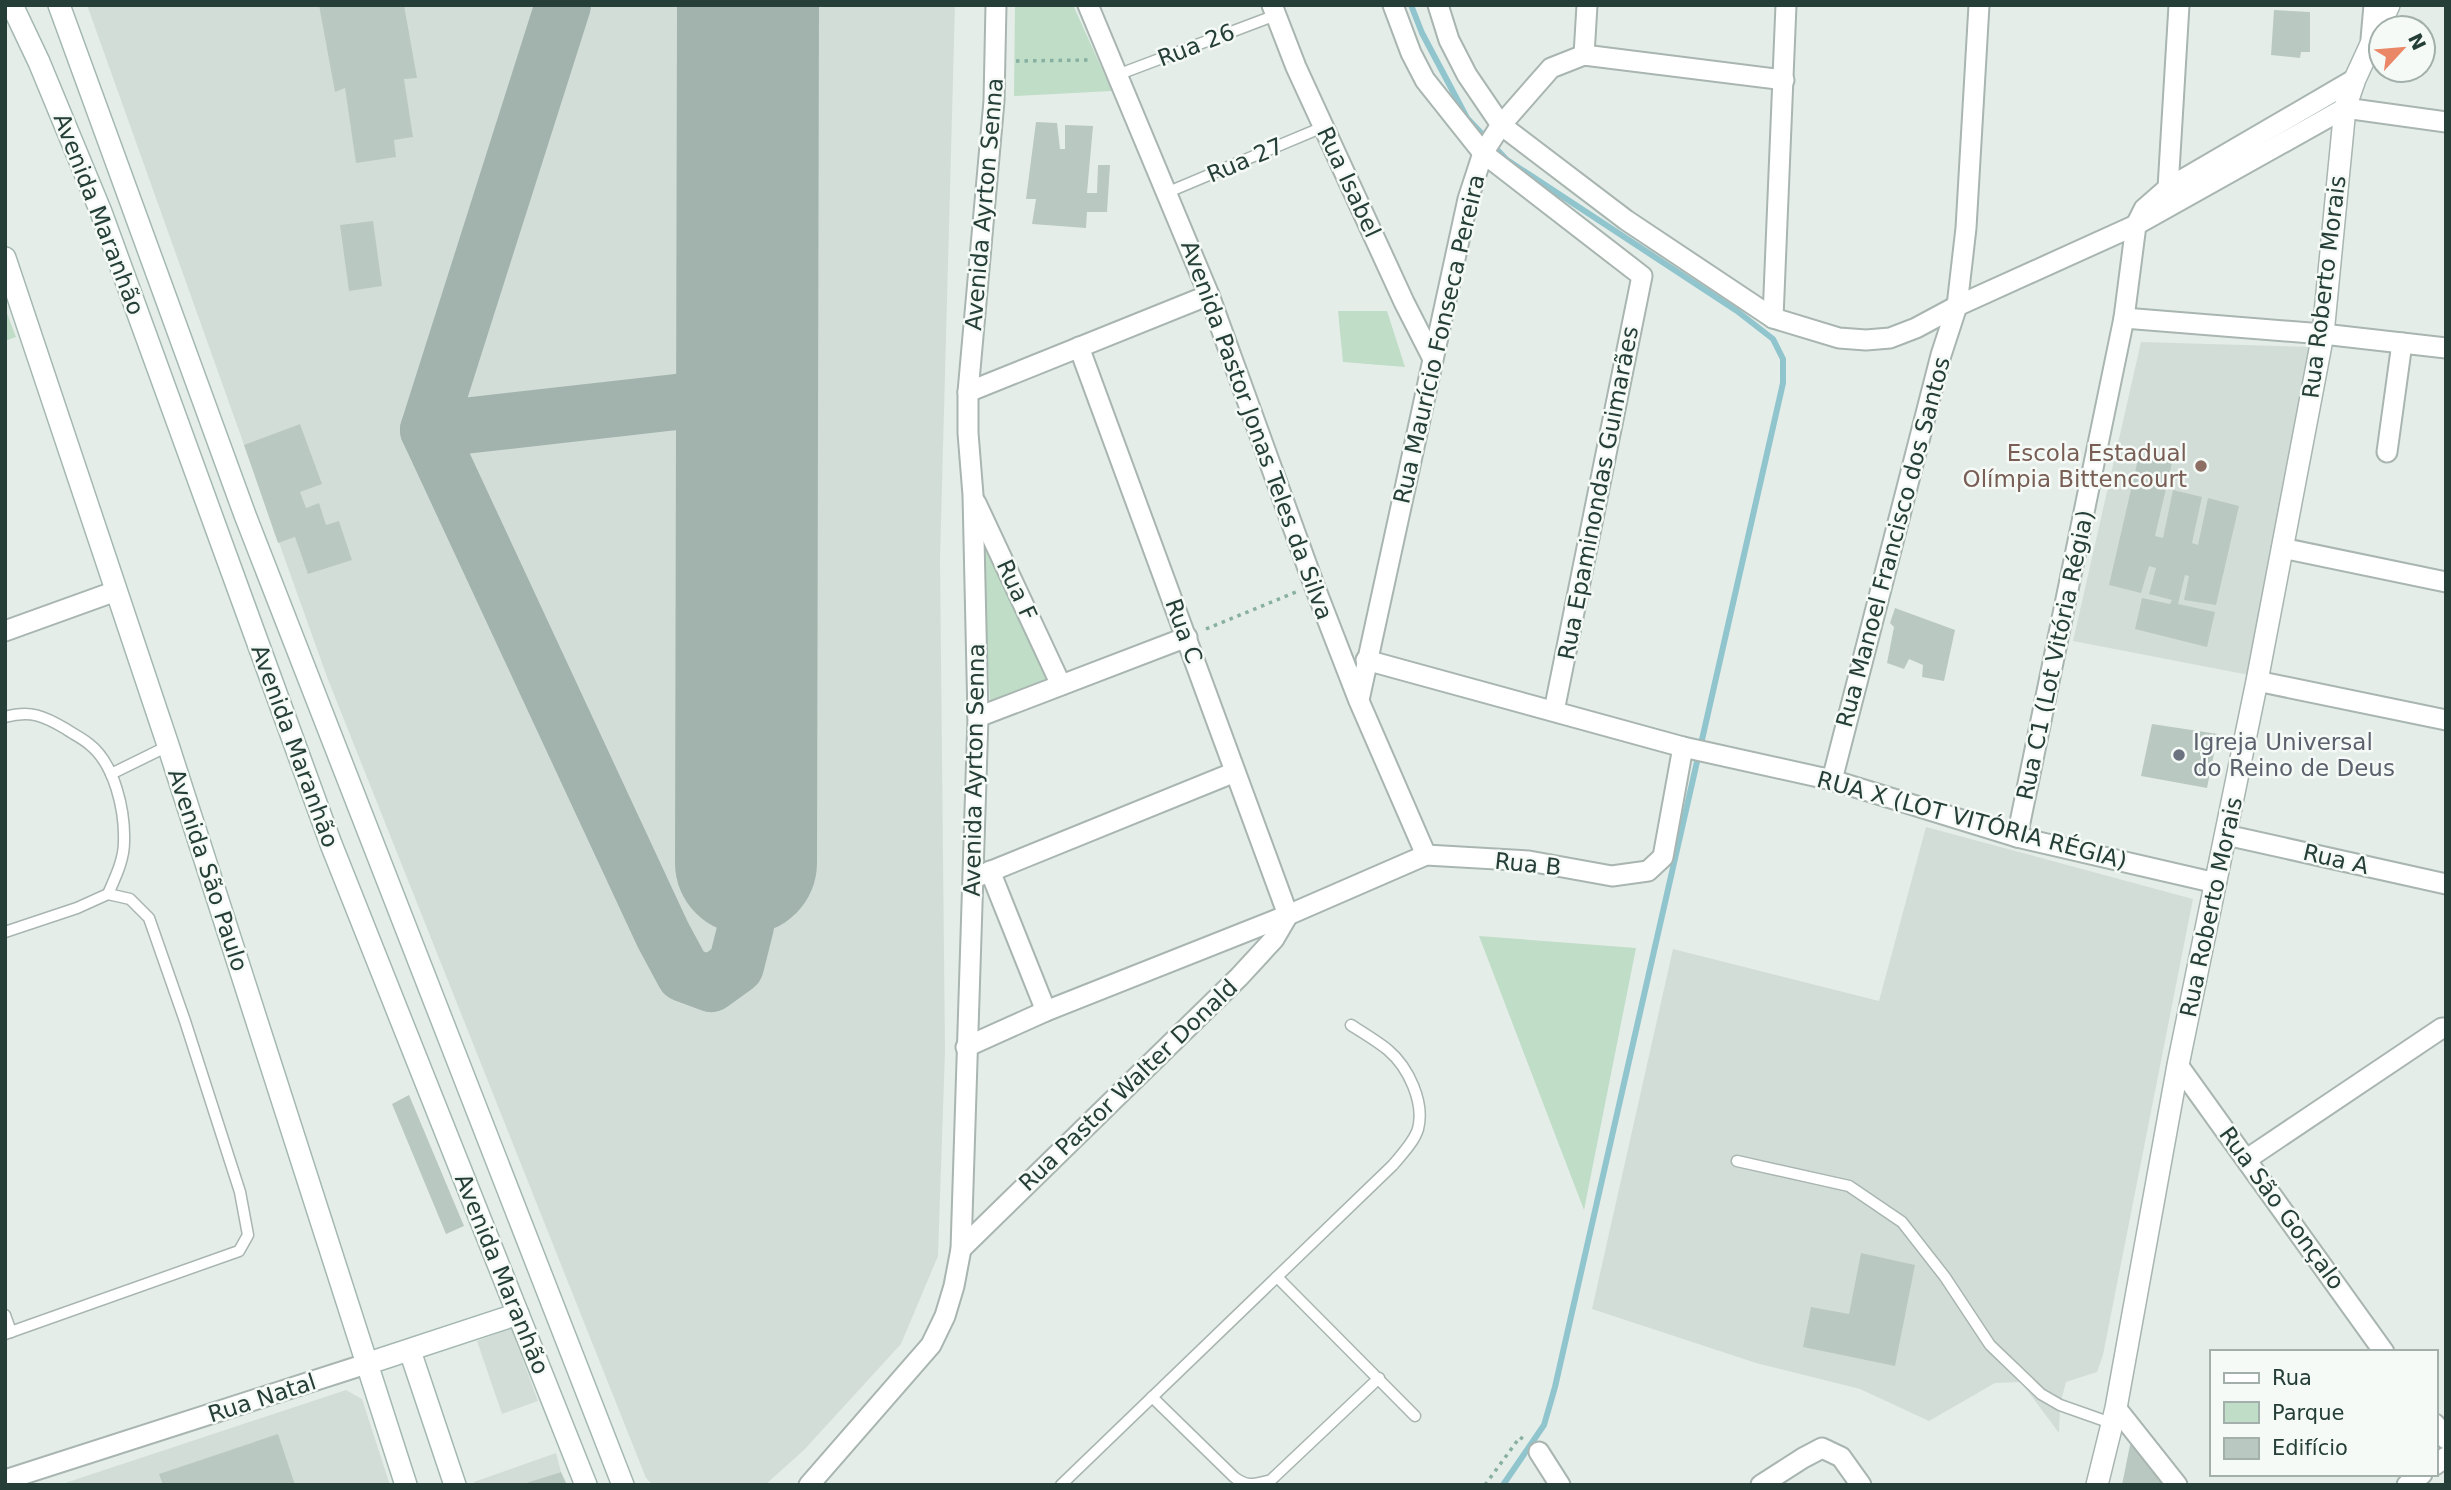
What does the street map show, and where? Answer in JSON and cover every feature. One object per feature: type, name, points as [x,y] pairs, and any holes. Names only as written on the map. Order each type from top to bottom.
[{"type":"main road","name":"Avenida Maranhão","points":[[12,5],[39,62],[101,212],[353,899],[586,1485]]},
{"type":"main road","name":"Avenida Maranhão","points":[[58,5],[246,515],[623,1485]]},
{"type":"main road","name":"Rua Roberto Morais","points":[[2097,1485],[2113,1416],[2178,1065],[2257,681],[2323,334],[2346,108],[2367,53]]},
{"type":"main road","name":"Avenida São Paulo","points":[[5,258],[168,746],[405,1485]]},
{"type":"main road","points":[[353,899],[389,884]]},
{"type":"main road","name":"Rua Natal","points":[[366,1364],[518,1314]]},
{"type":"main road","points":[[410,1351],[455,1485]]},
{"type":"street","name":"Avenida Ayrton Senna","points":[[809,1485],[931,1345],[951,1296],[961,1249],[966,1047],[982,874],[968,392],[994,102],[996,5]]},
{"type":"street","name":"Avenida Pastor Jonas Teles da Silva","points":[[1087,5],[1209,295],[1314,585],[1359,701],[1426,855]]},
{"type":"street","points":[[1393,5],[1411,53],[1425,80],[1483,153]]},
{"type":"street","points":[[1438,5],[1448,40],[1467,75],[1501,125],[1626,220],[1773,318],[1839,338],[1890,338],[1916,328],[1957,306],[2136,225],[2346,108],[2446,122]]},
{"type":"street","points":[[1584,55],[1587,5]]},
{"type":"street","points":[[1773,318],[1786,5]]},
{"type":"street","name":"Rua Manoel Francisco dos Santos","points":[[1832,780],[1935,376],[1957,306],[1968,214],[1979,5]]},
{"type":"street","points":[[2168,188],[2179,5]]},
{"type":"street","name":"Rua Isabel","points":[[1274,10],[1296,67],[1432,357]]},
{"type":"street","name":"Rua Maurício Fonseca Pereira","points":[[1359,701],[1468,199],[1483,153],[1501,125],[1551,68],[1584,55],[1784,80]]},
{"type":"street","points":[[2136,225],[2144,209],[2168,188],[2355,79]]},
{"type":"street","name":"Rua Epaminondas Guimarães","points":[[1483,153],[1642,276],[1554,711]]},
{"type":"street","name":"Rua C1 (Lot Vitória Régia)","points":[[2017,837],[2124,318],[2136,225]]},
{"type":"street","points":[[968,392],[1209,295]]},
{"type":"street","points":[[2124,318],[2323,334],[2446,348]]},
{"type":"street","points":[[2387,452],[2402,343]]},
{"type":"street","name":"Rua C","points":[[1079,348],[1288,915]]},
{"type":"street","name":"Rua F","points":[[973,495],[1061,685]]},
{"type":"street","points":[[2282,548],[2446,582]]},
{"type":"street","points":[[5,631],[116,591]]},
{"type":"street","points":[[978,717],[1187,637]]},
{"type":"street","name":"RUA X (LOT VITÓRIA RÉGIA)","points":[[1366,660],[1683,747],[1832,780],[2017,837],[2216,883]]},
{"type":"street","points":[[2257,681],[2446,720]]},
{"type":"street","name":"Rua B","points":[[966,1047],[1046,1011],[1288,915],[1426,855],[1529,861],[1612,876],[1648,871],[1663,858],[1683,747]]},
{"type":"street","points":[[1046,1011],[982,874],[1235,772]]},
{"type":"street","name":"Rua A","points":[[2226,835],[2446,884]]},
{"type":"street","name":"Rua Pastor Walter Donald","points":[[961,1249],[1239,977],[1274,939],[1288,915]]},
{"type":"street","points":[[2248,1159],[2444,1028]]},
{"type":"street","name":"Rua São Gonçalo","points":[[2178,1065],[2383,1350]]},
{"type":"street","name":"Rua Natal","points":[[5,1480],[366,1364]]},
{"type":"street","points":[[2113,1416],[2177,1485]]},
{"type":"street","points":[[1761,1485],[1822,1448],[1841,1457],[1861,1485]]},
{"type":"street","points":[[1539,1452],[1560,1485]]},
{"type":"lane","name":"Rua 26","points":[[1113,67],[1274,10]]},
{"type":"lane","name":"Rua 27","points":[[1166,193],[1324,127]]},
{"type":"lane","points":[[5,717],[24,712],[48,718],[91,745],[111,774],[121,799],[124,844],[120,866],[108,894]]},
{"type":"lane","points":[[111,774],[168,746]]},
{"type":"lane","points":[[5,932],[77,908],[108,894],[130,899],[149,918],[240,1192],[248,1235],[239,1251],[8,1333],[5,1315]]},
{"type":"lane","points":[[1061,1485],[1393,1165],[1417,1131],[1420,1116],[1417,1097],[1401,1064],[1352,1025]]},
{"type":"lane","points":[[1737,1161],[1849,1186],[1902,1222],[1945,1277],[1990,1345],[2041,1394],[2060,1405],[2113,1416]]},
{"type":"lane","points":[[1277,1276],[1415,1416]]},
{"type":"lane","points":[[1152,1397],[1234,1477],[1243,1484],[1254,1484],[1271,1480],[1379,1378]]},
{"type":"path","points":[[996,61],[1113,67]]},
{"type":"path","points":[[1187,637],[1314,585]]},
{"type":"path","points":[[1485,1485],[1520,1437],[1523,1439]]},
{"type":"shaded area","points":[[87,5],[955,5],[940,559],[945,1051],[938,1256],[901,1344],[804,1450],[765,1485],[653,1485],[646,1478],[327,677]]},
{"type":"shaded area","name":"Escola Estadual Olímpia Bittencourt","points":[[2141,342],[2311,347],[2249,675],[2073,641]]},
{"type":"shaded area","points":[[1926,827],[2193,899],[2103,1355],[2097,1372],[2066,1382],[2060,1405],[2059,1433],[2021,1382],[1995,1383],[1929,1421],[1860,1389],[1756,1363],[1592,1309],[1673,949],[1879,1001]]},
{"type":"shaded area","points":[[511,1328],[538,1401],[502,1414],[477,1341]]},
{"type":"shaded area","points":[[346,1390],[362,1399],[390,1485],[59,1485]]},
{"type":"shaded area","points":[[556,1453],[561,1472],[521,1485],[475,1485],[474,1482]]},
{"type":"green space","points":[[1015,5],[1073,5],[1112,91],[1014,96]]},
{"type":"green space","points":[[5,308],[16,337],[5,341]]},
{"type":"green space","points":[[1338,311],[1387,311],[1405,367],[1343,362]]},
{"type":"green space","points":[[982,538],[1047,679],[990,701]]},
{"type":"green space","points":[[1479,936],[1636,948],[1584,1210]]},
{"type":"building","points":[[319,5],[404,5],[417,78],[404,79],[413,137],[394,140],[396,157],[356,163],[345,88],[335,92]]},
{"type":"building","points":[[2274,10],[2310,12],[2310,52],[2301,52],[2300,58],[2271,55]]},
{"type":"building","points":[[1036,122],[1057,123],[1060,149],[1065,149],[1065,125],[1093,126],[1087,193],[1097,193],[1098,165],[1110,165],[1107,212],[1087,212],[1086,228],[1032,224],[1036,199],[1026,199]]},
{"type":"building","points":[[373,221],[382,286],[349,291],[340,225]]},
{"type":"building","points":[[300,424],[322,484],[300,492],[306,508],[319,503],[326,525],[339,521],[352,560],[308,574],[295,537],[278,543],[244,445]]},
{"type":"building","points":[[2139,455],[2172,463],[2155,536],[2163,538],[2173,490],[2202,497],[2192,543],[2198,545],[2208,498],[2239,506],[2216,605],[2184,600],[2189,576],[2185,575],[2178,604],[2215,612],[2207,647],[2135,629],[2142,598],[2170,604],[2172,600],[2149,594],[2156,568],[2149,566],[2141,593],[2109,585]]},
{"type":"building","points":[[1895,608],[1955,630],[1944,681],[1922,677],[1923,665],[1909,659],[1904,669],[1887,663],[1894,627],[1890,623]]},
{"type":"building","name":"Igreja Universal do Reino de Deus","points":[[2152,724],[2218,734],[2207,788],[2141,776]]},
{"type":"building","points":[[409,1095],[464,1226],[446,1234],[392,1104]]},
{"type":"building","points":[[1861,1253],[1915,1265],[1895,1366],[1803,1347],[1811,1307],[1849,1314]]},
{"type":"building","points":[[278,1434],[295,1485],[163,1485],[159,1474]]},
{"type":"building","points":[[2130,1445],[2140,1447],[2169,1485],[2122,1485]]},
{"type":"building","points":[[561,1472],[567,1485],[523,1485],[523,1484]]},
{"type":"waterway","points":[[1411,5],[1422,33],[1467,118],[1507,160],[1737,311],[1773,339],[1783,359],[1783,383],[1555,1387],[1544,1425],[1503,1485]]},
{"type":"taxiway","points":[[563,5],[428,430],[663,935],[684,974],[711,984],[736,966],[746,926],[746,863]]},
{"type":"taxiway","points":[[428,430],[747,394]]},
{"type":"runway","points":[[746,863],[748,5]]},
{"type":"place","name":"Escola Estadual Olímpia Bittencourt","points":[[2201,466]]},
{"type":"place","name":"Igreja Universal do Reino de Deus","points":[[2179,755]]}]
